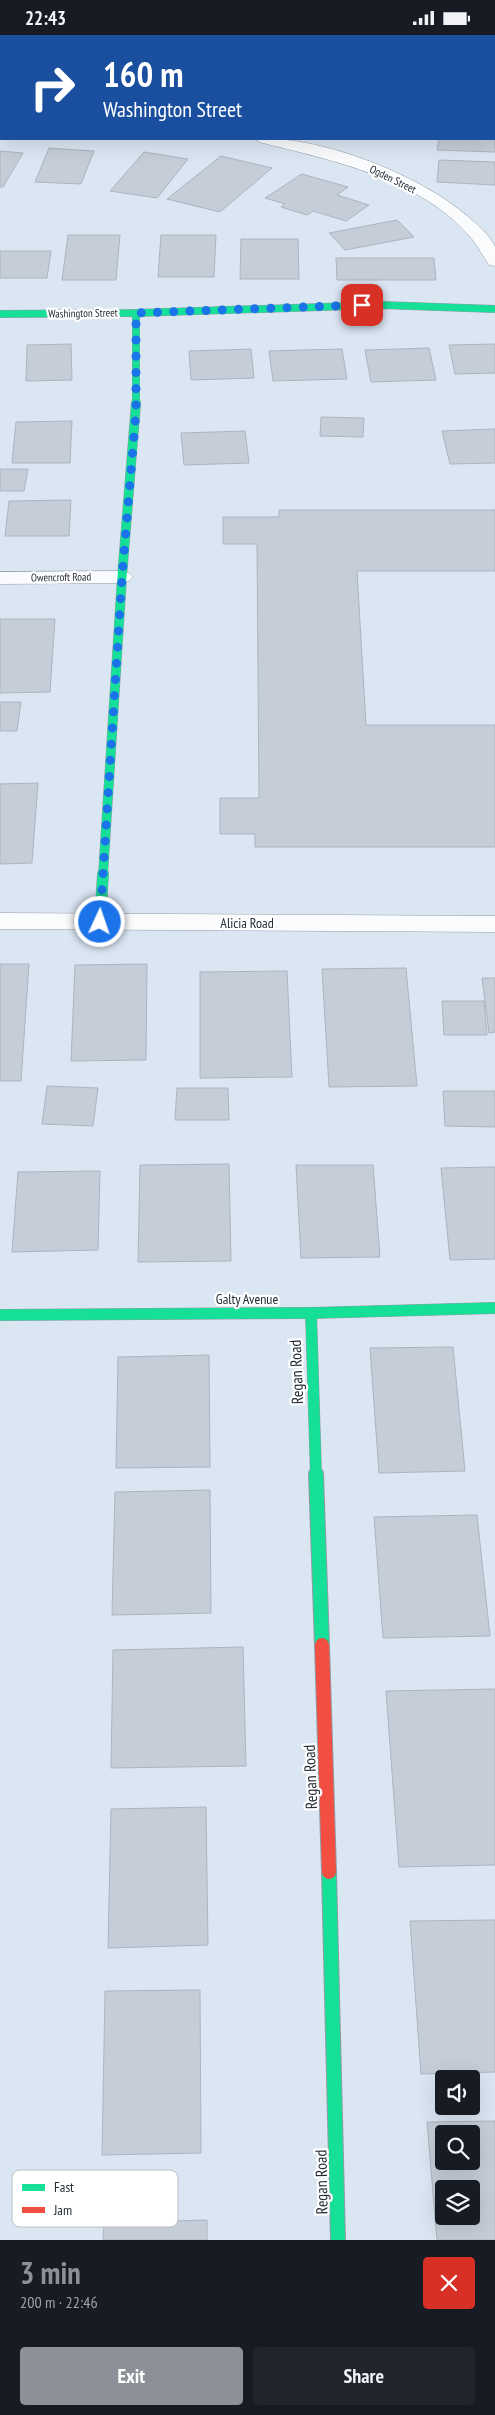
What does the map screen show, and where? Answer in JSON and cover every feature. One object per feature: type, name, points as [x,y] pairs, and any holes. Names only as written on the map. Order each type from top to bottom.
[{"type":"street","name":"Ogden Street","points":[[271,140],[301,145],[378,170],[439,202],[466,223],[495,261]]},
{"type":"street","name":"Washington Street","points":[[0,314],[136,313],[381,305],[495,309]]},
{"type":"street","points":[[100,922],[122,577],[136,412],[136,313]]},
{"type":"street","name":"Owencroft Road","points":[[0,578],[122,577]]},
{"type":"street","name":"Alicia Road","points":[[0,921],[495,924]]},
{"type":"street","name":"Galty Avenue","points":[[0,1315],[311,1313],[495,1308]]},
{"type":"street","name":"Regan Road","points":[[311,1313],[333,1984],[338,2240]]},
{"type":"building","points":[[439,140],[495,140],[495,152],[437,150]]},
{"type":"building","points":[[49,148],[94,151],[81,184],[35,182]]},
{"type":"building","points":[[0,151],[23,153],[3,187],[0,187]]},
{"type":"building","points":[[144,152],[188,159],[157,198],[110,191]]},
{"type":"building","points":[[221,156],[272,168],[220,212],[167,199]]},
{"type":"building","points":[[439,160],[495,162],[495,185],[437,182]]},
{"type":"building","points":[[302,174],[348,187],[337,195],[369,205],[346,221],[313,211],[307,215],[281,207],[285,204],[265,198]]},
{"type":"building","points":[[397,220],[414,237],[345,250],[329,233]]},
{"type":"building","points":[[68,235],[120,235],[116,280],[62,280]]},
{"type":"building","points":[[161,235],[216,235],[214,277],[158,277]]},
{"type":"building","points":[[241,239],[298,239],[299,279],[240,279]]},
{"type":"building","points":[[0,251],[51,251],[47,278],[0,278]]},
{"type":"building","points":[[336,258],[434,258],[436,280],[337,280]]},
{"type":"building","points":[[71,344],[72,380],[26,381],[27,345]]},
{"type":"building","points":[[495,344],[495,373],[455,374],[449,345]]},
{"type":"building","points":[[429,348],[436,380],[371,382],[365,350]]},
{"type":"building","points":[[251,349],[254,378],[191,380],[189,351]]},
{"type":"building","points":[[342,349],[347,379],[273,381],[269,351]]},
{"type":"building","points":[[321,417],[364,418],[363,437],[320,436]]},
{"type":"building","points":[[72,421],[70,463],[12,463],[16,422]]},
{"type":"building","points":[[495,429],[495,463],[450,464],[442,431]]},
{"type":"building","points":[[245,431],[249,463],[184,465],[181,433]]},
{"type":"building","points":[[0,469],[28,469],[24,491],[0,491]]},
{"type":"building","points":[[71,500],[69,536],[5,536],[9,501]]},
{"type":"building","points":[[279,510],[495,510],[495,571],[357,571],[366,725],[495,725],[495,847],[255,847],[255,834],[220,834],[220,798],[259,798],[257,544],[223,544],[223,517],[279,517]]},
{"type":"building","points":[[0,619],[55,619],[50,692],[0,693]]},
{"type":"building","points":[[0,702],[21,702],[17,731],[0,731]]},
{"type":"building","points":[[38,783],[32,863],[0,864],[0,784]]},
{"type":"building","points":[[0,964],[29,964],[21,1081],[0,1081]]},
{"type":"building","points":[[147,964],[146,1060],[71,1061],[75,965]]},
{"type":"building","points":[[406,968],[417,1086],[329,1087],[322,969]]},
{"type":"building","points":[[287,971],[292,1077],[200,1078],[200,972]]},
{"type":"building","points":[[482,978],[495,978],[495,1032],[489,1033]]},
{"type":"building","points":[[442,1001],[484,1001],[487,1035],[444,1035]]},
{"type":"building","points":[[47,1086],[98,1088],[93,1126],[42,1124]]},
{"type":"building","points":[[177,1088],[228,1088],[229,1120],[175,1120]]},
{"type":"building","points":[[443,1091],[495,1091],[495,1127],[445,1126]]},
{"type":"building","points":[[229,1164],[231,1261],[138,1262],[140,1165]]},
{"type":"building","points":[[296,1165],[373,1165],[380,1257],[301,1258]]},
{"type":"building","points":[[495,1167],[495,1259],[450,1260],[441,1168]]},
{"type":"building","points":[[100,1171],[98,1250],[12,1252],[18,1172]]},
{"type":"building","points":[[453,1347],[465,1471],[379,1473],[370,1348]]},
{"type":"building","points":[[209,1355],[210,1467],[116,1468],[118,1357]]},
{"type":"building","points":[[210,1490],[211,1613],[112,1615],[115,1492]]},
{"type":"building","points":[[477,1515],[490,1636],[383,1638],[374,1517]]},
{"type":"building","points":[[243,1647],[246,1766],[111,1768],[113,1650]]},
{"type":"building","points":[[495,1689],[495,1865],[399,1867],[386,1691]]},
{"type":"building","points":[[206,1807],[208,1945],[108,1948],[111,1809]]},
{"type":"building","points":[[495,1920],[495,2072],[435,2070],[435,2074],[421,2074],[410,1921]]},
{"type":"building","points":[[200,1990],[201,2153],[102,2155],[105,1991]]},
{"type":"building","points":[[495,2121],[495,2240],[437,2240],[436,2225],[480,2225],[480,2180],[435,2180],[435,2216],[427,2122]]},
{"type":"building","points":[[207,2220],[207,2240],[103,2240],[104,2227],[178,2227],[178,2221]]},
{"type":"traffic: fast","points":[[0,314],[136,313],[381,305],[495,309]]},
{"type":"traffic: fast","points":[[100,922],[122,577],[136,412],[136,313]]},
{"type":"traffic: fast","points":[[0,1315],[311,1313],[495,1308]]},
{"type":"traffic: fast","points":[[311,1313],[322,1645]]},
{"type":"traffic: fast","points":[[329,1872],[338,2240]]},
{"type":"traffic: jam","points":[[322,1645],[329,1872]]},
{"type":"route","points":[[100,922],[122,577],[136,412],[136,313],[362,305]]}]
